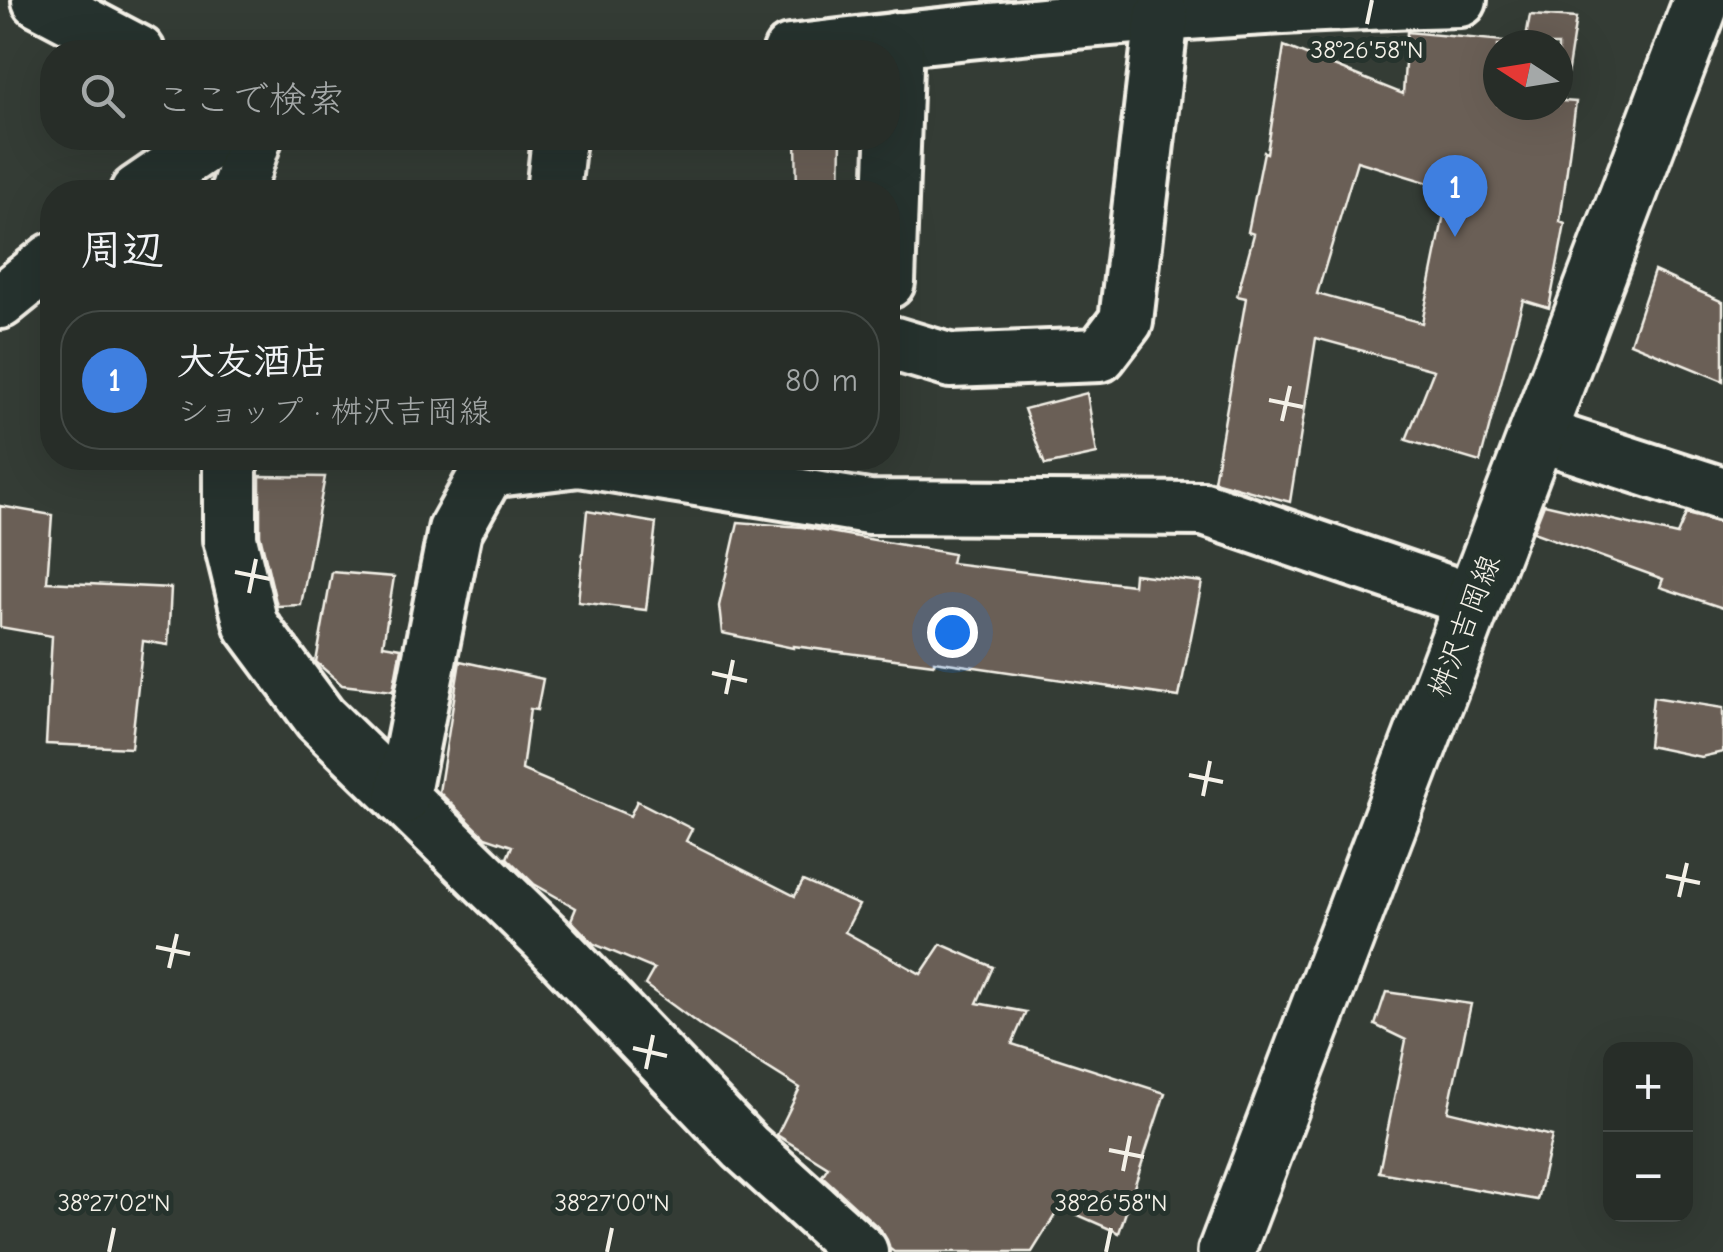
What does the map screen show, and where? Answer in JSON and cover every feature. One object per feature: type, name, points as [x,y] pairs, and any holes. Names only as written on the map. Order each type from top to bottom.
[{"type":"main road","name":"桝沢吉岡線","points":[[1226,1252],[1702,0]]},
{"type":"street","points":[[39,0],[115,40]]},
{"type":"street","points":[[889,40],[1330,3],[1460,0]]},
{"type":"street","points":[[900,346],[951,361],[1100,355],[1126,321],[1162,16]]},
{"type":"street","points":[[155,180],[198,150]]},
{"type":"street","points":[[241,180],[251,150]]},
{"type":"street","points":[[554,180],[557,150]]},
{"type":"street","points":[[892,180],[893,150]]},
{"type":"street","points":[[1537,434],[1723,494]]},
{"type":"street","points":[[230,470],[230,539],[251,625],[320,718],[545,936],[745,1147],[861,1252]]},
{"type":"street","points":[[402,798],[455,530],[488,471],[496,470]]},
{"type":"street","points":[[642,470],[869,506],[1204,509],[1474,601]]},
{"type":"building","points":[[1530,15],[1576,18],[1573,37],[1573,30],[1527,30]]},
{"type":"building","points":[[1407,32],[1483,39],[1483,120],[1573,120],[1576,102],[1560,222],[1565,224],[1549,308],[1523,300],[1480,462],[1406,440],[1434,370],[1316,338],[1290,502],[1214,481],[1246,298],[1237,296],[1254,234],[1248,232],[1264,152],[1267,153],[1284,46],[1403,94]],"holes":[[[1357,161],[1449,189],[1422,323],[1317,294]]]},
{"type":"building","points":[[796,150],[841,150],[840,180],[797,180]]},
{"type":"building","points":[[1654,271],[1723,302],[1723,381],[1630,343]]},
{"type":"building","points":[[1087,393],[1097,454],[1045,465],[1024,409]]},
{"type":"building","points":[[260,476],[325,477],[301,605],[277,606],[260,535]]},
{"type":"building","points":[[1544,504],[1677,535],[1686,514],[1723,523],[1723,608],[1660,587],[1663,579],[1533,532]]},
{"type":"building","points":[[0,506],[52,515],[47,582],[171,588],[168,645],[143,641],[131,748],[46,744],[52,636],[0,627]]},
{"type":"building","points":[[587,511],[656,523],[646,610],[578,602]]},
{"type":"building","points":[[738,522],[802,527],[953,554],[951,563],[1133,585],[1134,574],[1202,582],[1179,697],[934,661],[793,648],[722,633],[719,606]]},
{"type":"building","points":[[332,572],[394,577],[383,645],[401,648],[393,691],[342,685],[316,662]]},
{"type":"building","points":[[460,661],[543,679],[537,710],[530,709],[522,770],[630,816],[637,801],[692,829],[686,841],[795,896],[803,881],[859,905],[845,932],[921,974],[941,944],[993,967],[977,1003],[1026,1012],[1012,1044],[1165,1093],[1119,1233],[1060,1207],[1032,1252],[890,1249],[881,1230],[822,1176],[828,1167],[777,1135],[800,1088],[701,1026],[645,985],[654,969],[594,944],[571,920],[576,908],[534,884],[507,858],[512,846],[485,837],[439,792]]},
{"type":"building","points":[[1653,697],[1723,708],[1723,752],[1701,757],[1648,746]]},
{"type":"building","points":[[1386,992],[1471,1004],[1448,1111],[1552,1136],[1537,1200],[1379,1172],[1406,1040],[1375,1025]]},
{"type":"place","name":"大友酒店","points":[[1455,237]]}]
